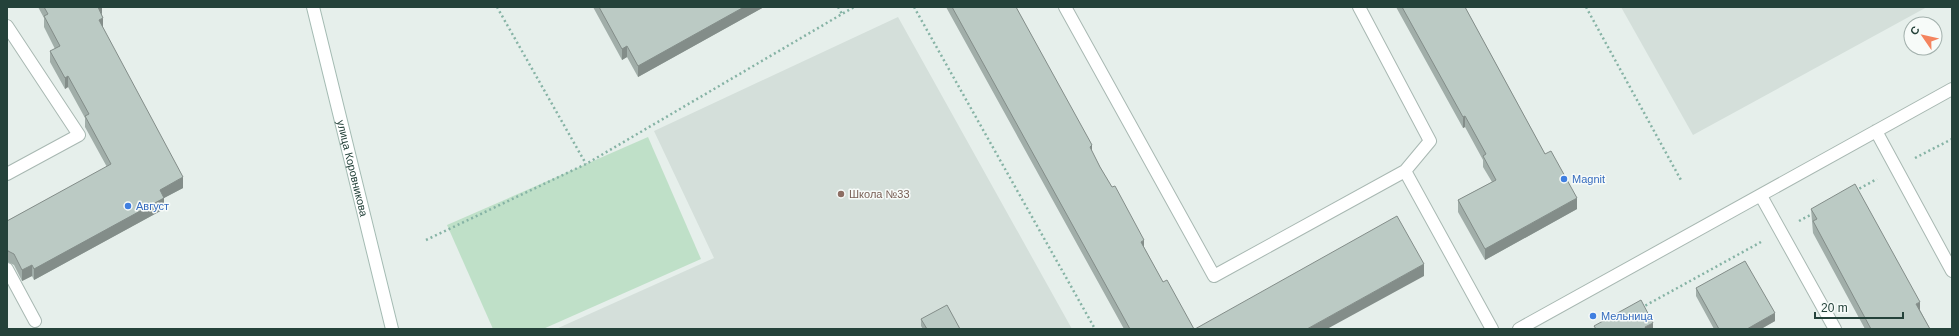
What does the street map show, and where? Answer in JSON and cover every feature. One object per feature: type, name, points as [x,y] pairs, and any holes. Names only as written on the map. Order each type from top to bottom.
[{"type":"street","name":"улица Коровникова","points":[[313,7],[392,329]]},
{"type":"street","points":[[1065,7],[1214,276],[1405,171],[1430,141],[1359,7]]},
{"type":"street","points":[[7,26],[79,135],[7,174]]},
{"type":"street","points":[[1519,329],[1952,89]]},
{"type":"street","points":[[1876,131],[1952,271]]},
{"type":"street","points":[[1405,171],[1492,329]]},
{"type":"street","points":[[1761,196],[1835,329]]},
{"type":"street","points":[[7,269],[35,321]]},
{"type":"path","points":[[497,7],[586,164]]},
{"type":"path","points":[[838,7],[842,14]]},
{"type":"path","points":[[426,240],[586,164],[854,7]]},
{"type":"path","points":[[914,7],[1095,329]]},
{"type":"path","points":[[1586,7],[1682,182]]},
{"type":"shaded area","points":[[1621,7],[1927,7],[1911,16],[1903,16],[1903,20],[1693,135]]},
{"type":"shaded area","name":"Школа №33","points":[[898,17],[1072,329],[556,329],[714,258],[654,131]]},
{"type":"green space","points":[[648,137],[701,259],[543,329],[493,329],[447,225]]},
{"type":"building","points":[[44,7],[98,7],[103,18],[99,20],[183,177],[160,190],[164,198],[34,269],[32,265],[22,270],[14,254],[7,249],[7,221],[111,164],[85,116],[89,114],[68,76],[65,78],[50,51],[60,46],[44,16],[48,14]]},
{"type":"building","points":[[599,7],[744,7],[638,66],[627,46],[622,49]]},
{"type":"building","points":[[952,7],[1016,7],[1092,145],[1090,147],[1100,167],[1112,187],[1115,186],[1144,240],[1141,242],[1163,282],[1167,280],[1194,329],[1130,329]]},
{"type":"building","points":[[1402,7],[1465,7],[1545,154],[1551,151],[1577,198],[1485,249],[1458,200],[1496,180],[1483,156],[1486,154],[1465,116],[1463,117]]},
{"type":"building","points":[[1855,184],[1920,302],[1916,304],[1930,329],[1871,329],[1813,221],[1817,219],[1811,209]]},
{"type":"building","points":[[1397,216],[1424,264],[1307,329],[1195,329]]},
{"type":"building","points":[[1745,261],[1775,313],[1747,329],[1719,329],[1696,288]]},
{"type":"building","points":[[1641,300],[1653,323],[1645,327],[1646,329],[1596,329],[1594,326]]},
{"type":"building","points":[[947,305],[960,329],[927,329],[921,319]]},
{"type":"place","name":"Magnit","points":[[1564,179]]},
{"type":"place","name":"Школа №33","points":[[841,194]]},
{"type":"place","name":"Август","points":[[128,206]]},
{"type":"place","name":"Мельница","points":[[1593,316]]}]
